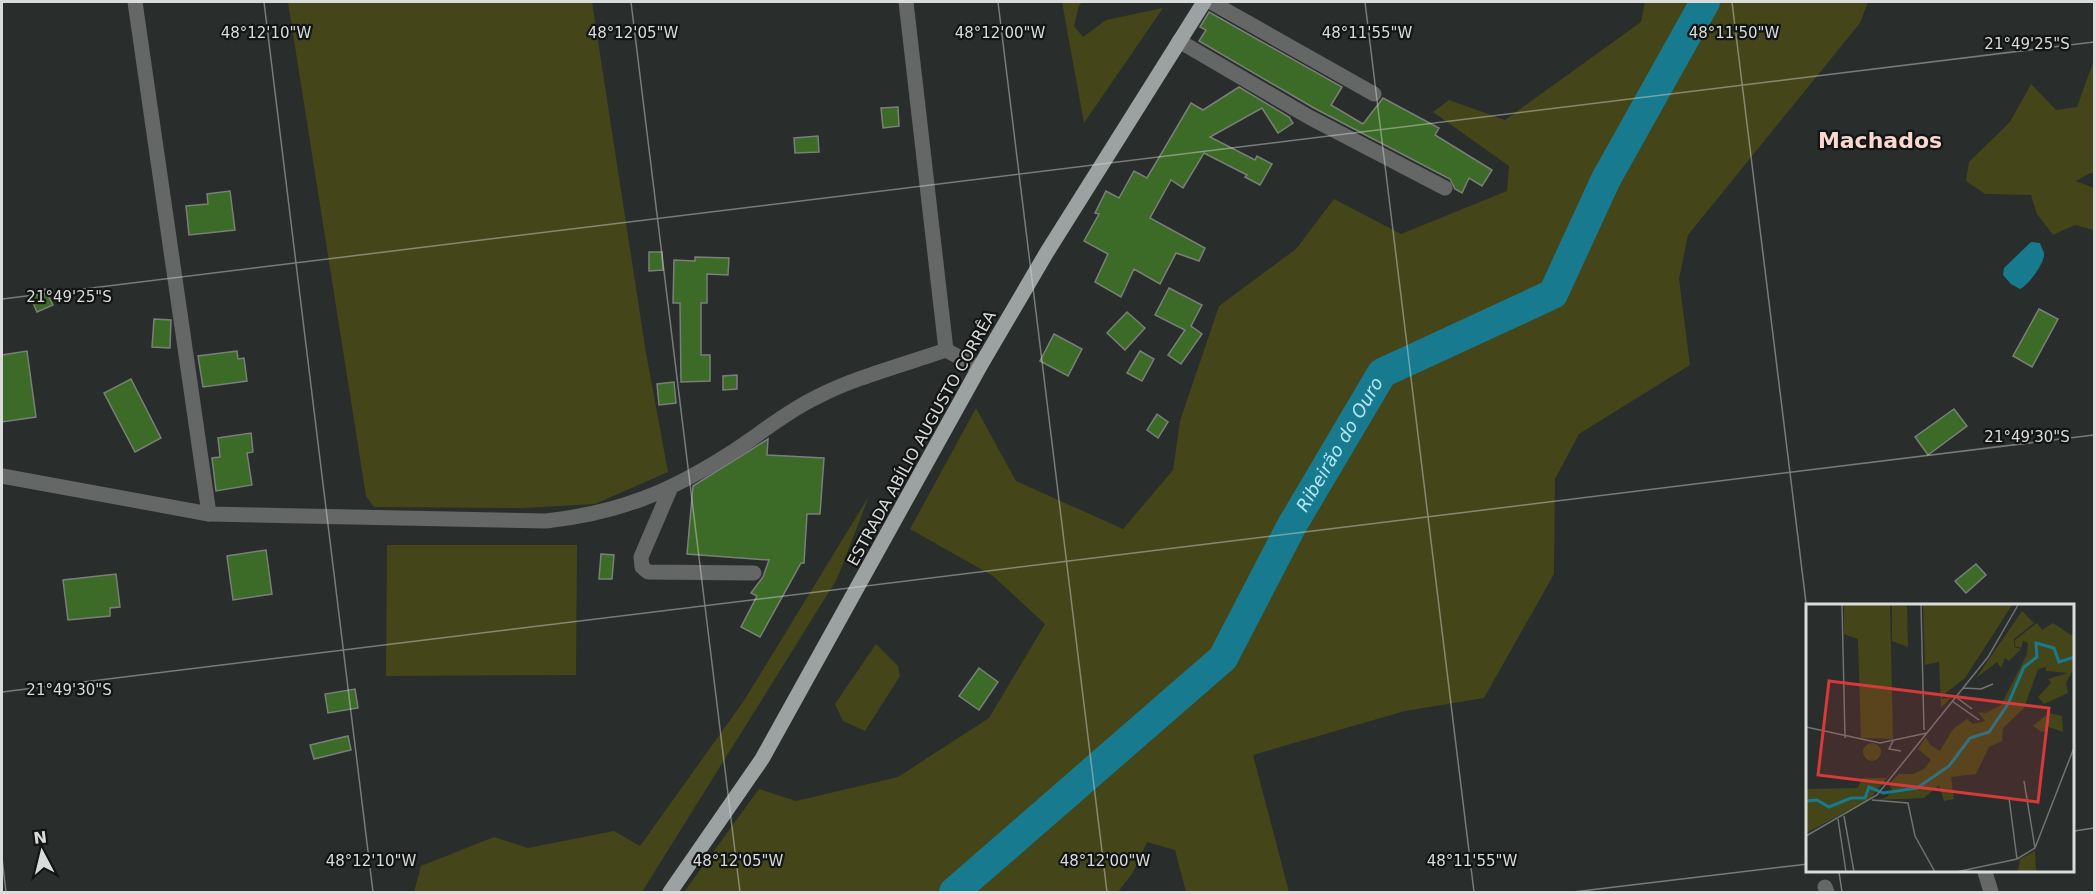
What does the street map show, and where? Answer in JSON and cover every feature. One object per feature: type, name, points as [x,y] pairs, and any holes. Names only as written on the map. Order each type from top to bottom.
[{"type":"main road","name":"ESTRADA ABÍLIO AUGUSTO CORRÊA","points":[[670,892],[762,759],[979,368],[1047,252],[1204,2]]},
{"type":"street","points":[[135,2],[209,514]]},
{"type":"street","points":[[906,2],[945,350]]},
{"type":"street","points":[[1211,2],[1374,94]]},
{"type":"street","points":[[1179,41],[1309,117],[1445,188]]},
{"type":"street","points":[[2,476],[209,514],[546,521],[590,516],[621,508],[671,487],[727,455],[817,396],[945,350],[979,368]]},
{"type":"street","points":[[671,487],[641,557],[642,567],[648,572],[754,573]]},
{"type":"street","points":[[1985,873],[1991,892]]},
{"type":"green space","points":[[288,2],[592,2],[646,353],[668,472],[595,504],[523,508],[374,507],[366,496]]},
{"type":"green space","points":[[1062,2],[1083,2],[1079,5],[1074,26],[1083,37],[1106,20],[1163,8],[1084,123]]},
{"type":"green space","points":[[1645,2],[1868,2],[1860,23],[1688,235],[1679,279],[1690,365],[1579,434],[1555,479],[1554,574],[1484,698],[1405,711],[1253,755],[1289,892],[1186,892],[1175,850],[1147,842],[1132,874],[1118,892],[684,892],[759,789],[796,801],[898,777],[989,718],[1045,624],[993,576],[910,529],[976,408],[1016,481],[1123,529],[1173,470],[1180,421],[1219,306],[1296,249],[1334,199],[1401,234],[1507,191],[1509,166],[1433,112],[1449,100],[1505,120],[1641,22]]},
{"type":"green space","points":[[2094,60],[2094,173],[2076,181],[2094,188],[2094,230],[2075,225],[2053,235],[2037,214],[2031,195],[1985,194],[1966,181],[1969,162],[2010,122],[2031,84],[2056,110],[2077,107]]},
{"type":"green space","points":[[869,496],[837,579],[642,892],[414,892],[421,866],[494,837],[528,848],[614,831],[640,846],[745,699]]},
{"type":"green space","points":[[387,545],[577,545],[576,675],[386,676]]},
{"type":"green space","points":[[876,644],[898,666],[900,676],[865,731],[843,721],[835,704]]},
{"type":"water","points":[[2031,242],[2040,243],[2044,257],[2036,273],[2020,289],[2011,284],[2003,275],[2004,268]]},
{"type":"building","points":[[1209,12],[1342,87],[1331,105],[1363,124],[1383,98],[1439,128],[1435,135],[1492,170],[1482,186],[1469,178],[1462,193],[1455,189],[1450,179],[1314,108],[1199,41],[1206,30],[1200,27]]},
{"type":"building","points":[[1239,87],[1289,117],[1293,123],[1278,133],[1262,108],[1210,137],[1255,160],[1257,156],[1272,164],[1260,185],[1245,177],[1247,175],[1204,153],[1183,188],[1171,180],[1150,218],[1205,248],[1199,261],[1176,253],[1160,284],[1134,269],[1121,297],[1095,282],[1108,254],[1084,241],[1099,214],[1095,213],[1106,191],[1119,198],[1134,171],[1147,178],[1191,103],[1203,110]]},
{"type":"building","points":[[898,107],[899,126],[883,128],[881,108]]},
{"type":"building","points":[[818,136],[819,152],[795,153],[794,138]]},
{"type":"building","points":[[230,191],[235,230],[189,235],[186,206],[208,204],[207,194]]},
{"type":"building","points":[[649,252],[662,252],[663,270],[649,271]]},
{"type":"building","points":[[695,257],[729,258],[728,275],[707,274],[707,303],[701,303],[701,355],[710,355],[710,381],[681,382],[680,303],[673,303],[674,260],[695,261]]},
{"type":"building","points":[[1169,288],[1202,305],[1191,326],[1202,334],[1181,364],[1168,355],[1185,330],[1155,315]]},
{"type":"building","points":[[45,289],[53,305],[37,312],[30,296]]},
{"type":"building","points":[[2039,309],[2058,319],[2032,367],[2013,356]]},
{"type":"building","points":[[1127,312],[1145,328],[1125,350],[1107,333]]},
{"type":"building","points":[[154,319],[171,320],[170,348],[152,347]]},
{"type":"building","points":[[1054,334],[1082,349],[1068,376],[1040,361]]},
{"type":"building","points":[[27,351],[36,417],[2,422],[2,355]]},
{"type":"building","points":[[237,351],[238,359],[244,358],[247,381],[203,387],[198,356]]},
{"type":"building","points":[[1140,351],[1154,359],[1142,381],[1127,373]]},
{"type":"building","points":[[737,375],[737,389],[723,390],[723,376]]},
{"type":"building","points":[[131,379],[161,438],[135,452],[104,393]]},
{"type":"building","points":[[674,382],[676,403],[659,405],[657,384]]},
{"type":"building","points":[[1954,409],[1967,426],[1928,455],[1915,437]]},
{"type":"building","points":[[1157,414],[1168,422],[1158,438],[1147,430]]},
{"type":"building","points":[[251,433],[253,452],[247,453],[252,485],[216,491],[212,458],[220,457],[218,438]]},
{"type":"building","points":[[768,439],[767,455],[824,458],[820,514],[807,514],[804,563],[801,563],[760,637],[741,627],[757,596],[751,593],[763,577],[769,560],[687,554],[693,486]]},
{"type":"building","points":[[266,550],[272,594],[233,600],[227,556]]},
{"type":"building","points":[[601,554],[614,555],[612,579],[599,579]]},
{"type":"building","points":[[1976,564],[1986,575],[1966,593],[1955,581]]},
{"type":"building","points":[[116,574],[120,607],[110,608],[110,616],[68,620],[63,580]]},
{"type":"building","points":[[979,668],[998,682],[979,710],[959,696]]},
{"type":"building","points":[[355,689],[358,708],[328,713],[325,694]]},
{"type":"building","points":[[348,736],[351,750],[314,759],[310,745]]},
{"type":"waterway","name":"Ribeirão do Ouro","points":[[954,892],[1223,658],[1291,527],[1382,373],[1553,294],[1606,179],[1705,2]]},
{"type":"district","name":"Machados","points":[[1880,140]]}]
